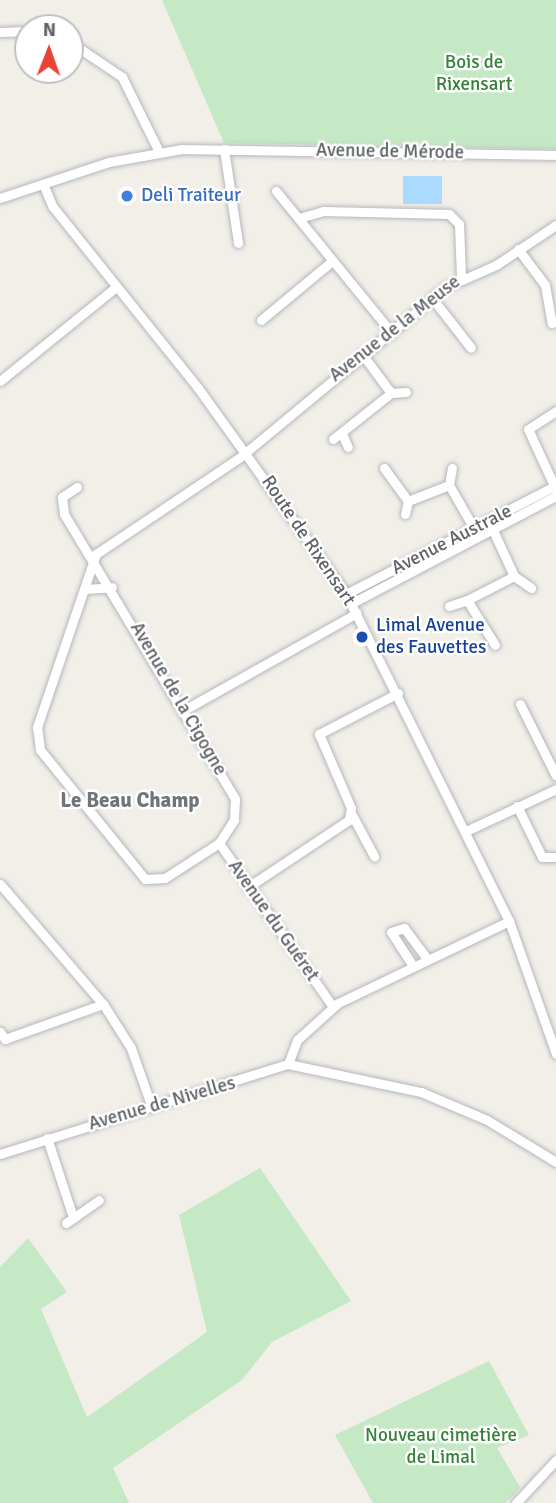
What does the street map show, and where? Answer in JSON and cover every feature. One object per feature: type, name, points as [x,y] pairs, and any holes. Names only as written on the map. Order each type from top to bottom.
[{"type":"street","points":[[84,51],[122,77],[159,152]]},
{"type":"street","points":[[225,149],[238,243]]},
{"type":"street","name":"Avenue de Mérode","points":[[0,198],[159,152],[225,149],[556,155]]},
{"type":"street","name":"Route de Rixensart","points":[[43,184],[115,288],[244,450],[352,603],[509,921],[556,1054]]},
{"type":"street","points":[[276,191],[390,331]]},
{"type":"street","points":[[299,218],[317,212],[449,214],[459,224],[461,276]]},
{"type":"street","name":"Avenue de la Meuse","points":[[244,450],[461,276],[496,265],[556,225]]},
{"type":"street","points":[[518,249],[545,285],[552,323]]},
{"type":"street","points":[[261,320],[332,261]]},
{"type":"street","points":[[0,381],[115,288]]},
{"type":"street","points":[[432,298],[471,348]]},
{"type":"street","points":[[362,354],[391,393]]},
{"type":"street","points":[[348,447],[338,438],[391,393],[406,392]]},
{"type":"street","points":[[555,489],[528,429],[556,411]]},
{"type":"street","points":[[93,558],[244,450]]},
{"type":"street","points":[[384,468],[408,501],[405,514]]},
{"type":"street","points":[[452,468],[449,485],[476,533]]},
{"type":"street","points":[[408,501],[449,485]]},
{"type":"street","name":"Avenue de la Cigogne","points":[[77,487],[61,505],[112,587],[235,799],[232,826],[219,844]]},
{"type":"street","name":"Avenue Australe","points":[[352,603],[555,489]]},
{"type":"street","points":[[491,525],[514,576],[531,588]]},
{"type":"street","name":"Avenue Australe","points":[[346,594],[476,533]]},
{"type":"street","name":"Avenue du Guéret","points":[[93,558],[86,589],[37,727],[38,746],[145,879],[165,877],[219,844],[333,1007]]},
{"type":"street","points":[[449,606],[514,576]]},
{"type":"street","points":[[86,589],[112,587]]},
{"type":"street","points":[[467,600],[495,645]]},
{"type":"street","points":[[184,710],[357,613]]},
{"type":"street","points":[[374,856],[352,815],[320,734],[398,693]]},
{"type":"street","points":[[520,704],[556,776]]},
{"type":"street","points":[[466,831],[556,789]]},
{"type":"street","points":[[517,806],[542,857],[556,857]]},
{"type":"street","points":[[248,887],[352,815]]},
{"type":"street","points":[[0,884],[103,1004],[131,1048],[151,1105]]},
{"type":"street","points":[[509,921],[426,957],[413,967],[333,1007],[297,1041],[288,1064],[421,1092],[487,1120],[556,1162]]},
{"type":"street","points":[[413,967],[391,932],[404,928],[426,957]]},
{"type":"street","points":[[0,1032],[5,1039],[103,1004]]},
{"type":"street","name":"Avenue de Nivelles","points":[[0,1153],[151,1105],[230,1087],[288,1064]]},
{"type":"street","points":[[47,1138],[69,1219],[99,1200]]},
{"type":"street","points":[[516,1503],[556,1460]]},
{"type":"green space","name":"Bois de Rixensart","points":[[162,0],[556,0],[556,149],[224,143]]},
{"type":"green space","points":[[260,1168],[351,1301],[272,1342],[242,1380],[113,1468],[129,1503],[0,1503],[0,1267],[28,1238],[67,1292],[41,1309],[87,1417],[207,1332],[179,1215]]},
{"type":"green space","name":"Nouveau cimetière de Limal","points":[[489,1361],[529,1435],[497,1448],[520,1487],[515,1494],[505,1503],[373,1503],[335,1435]]},
{"type":"water","points":[[403,176],[442,176],[442,204],[403,204]]},
{"type":"place","name":"Deli Traiteur","points":[[127,196]]},
{"type":"place","name":"Limal Avenue des Fauvettes","points":[[362,637]]},
{"type":"district","name":"Le Beau Champ","points":[[130,800]]}]
